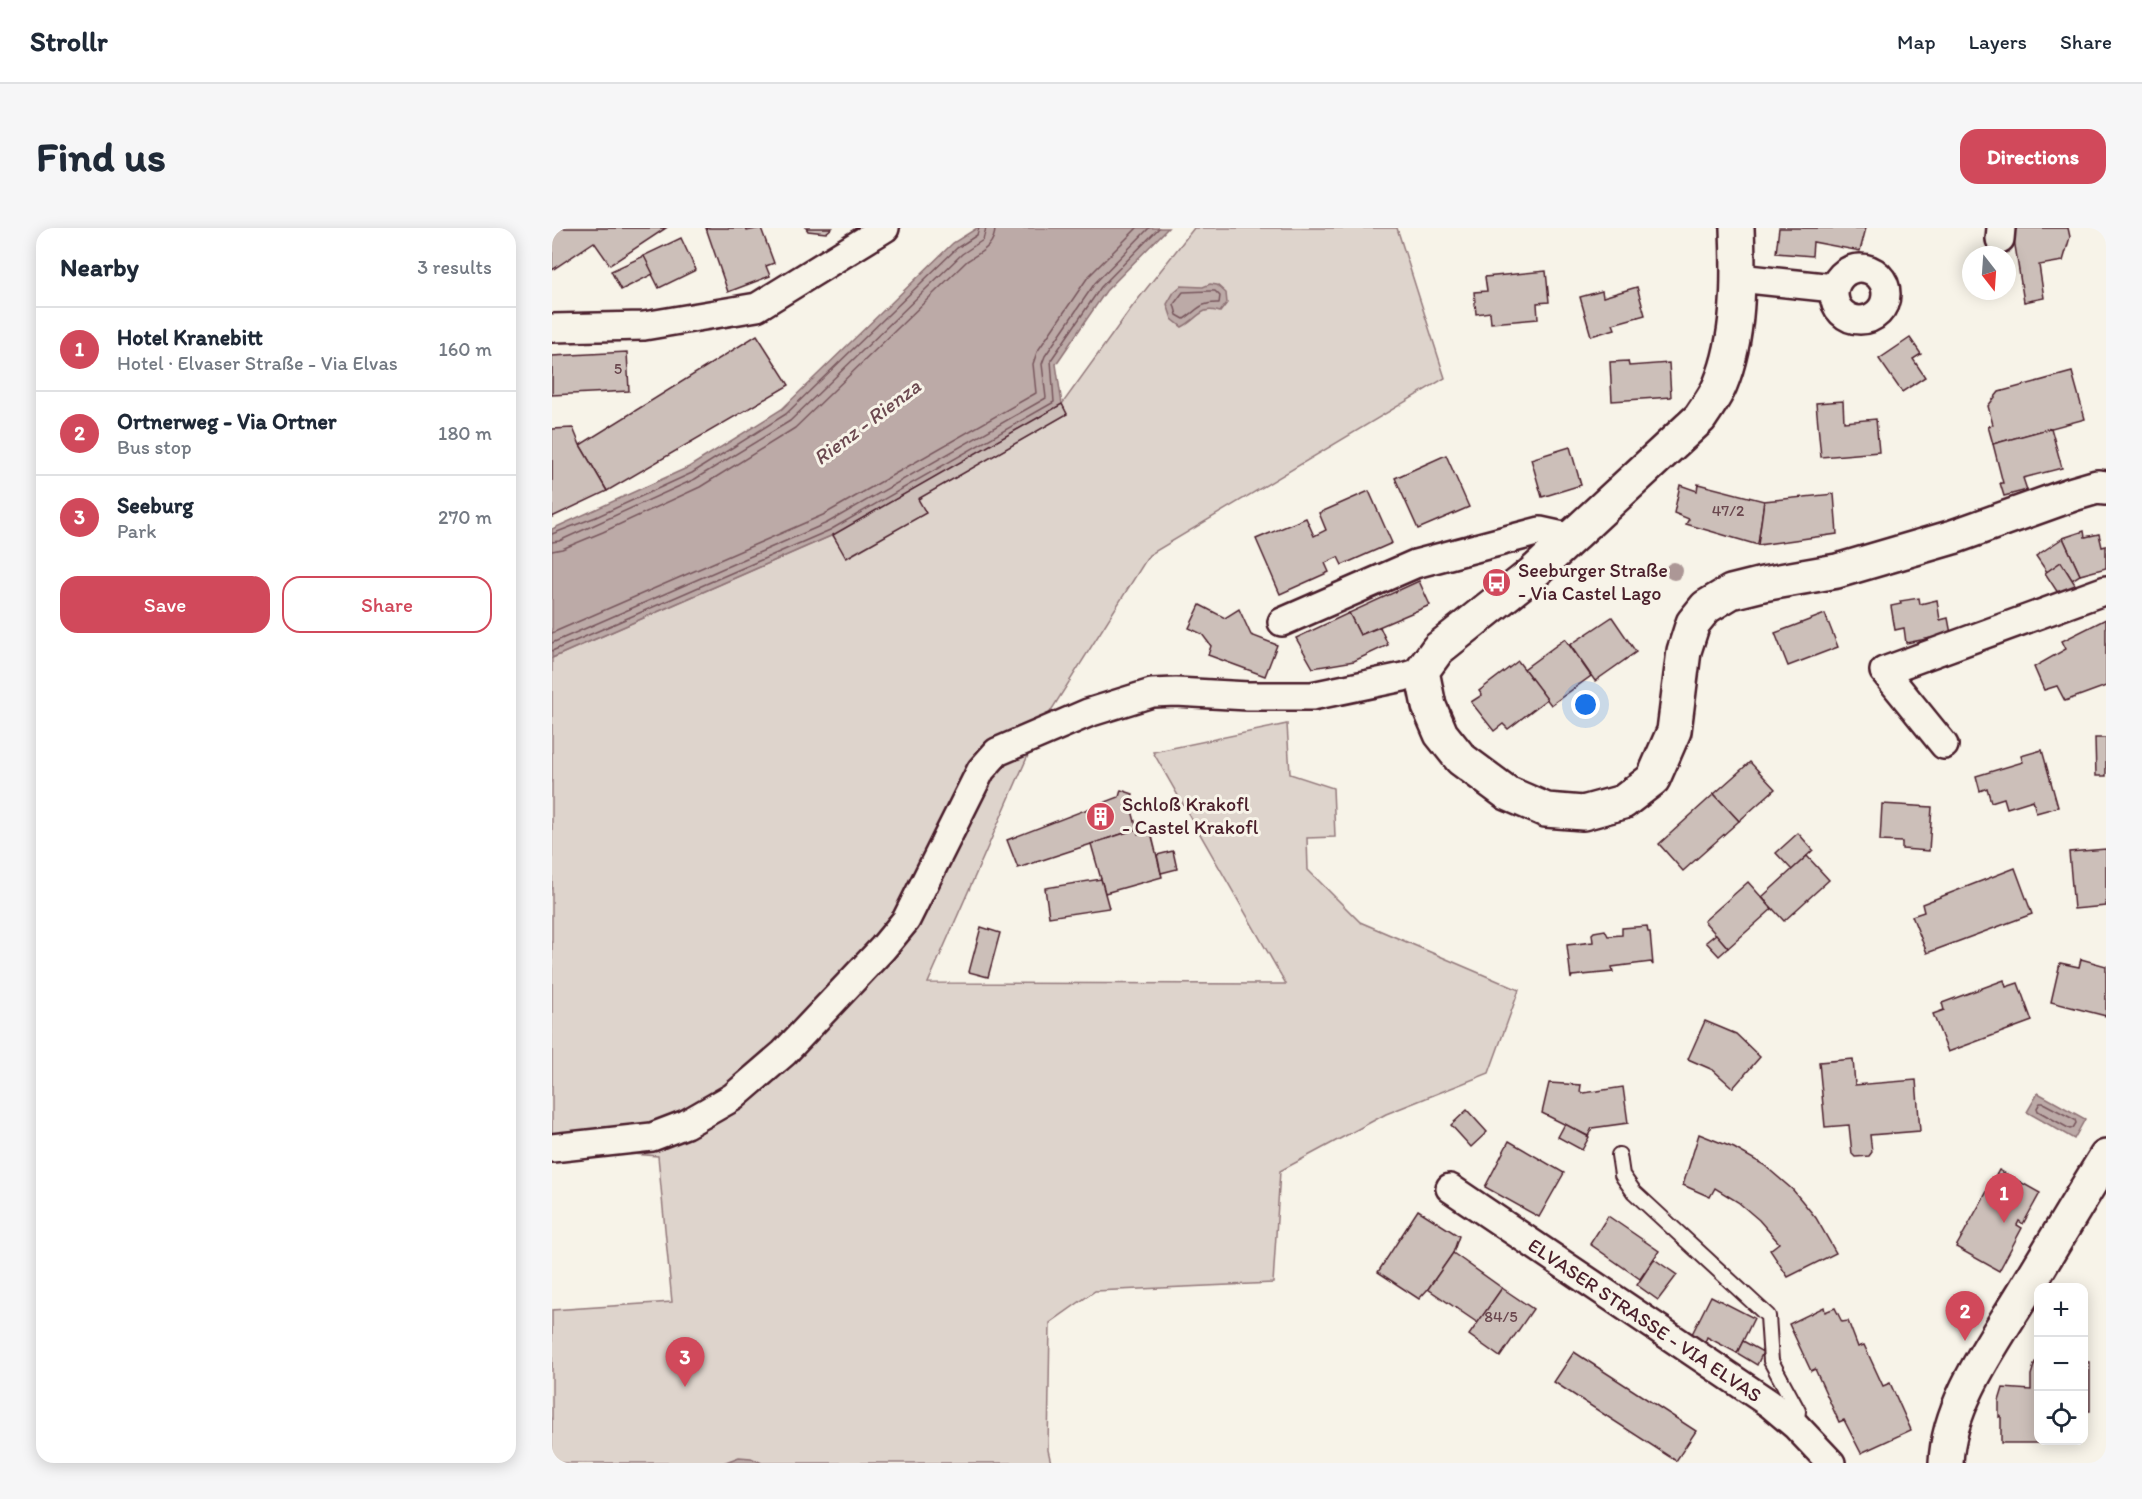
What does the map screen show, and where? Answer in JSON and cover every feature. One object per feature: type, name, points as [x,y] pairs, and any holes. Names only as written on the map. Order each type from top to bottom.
[{"type":"street","points":[[552,328],[644,326],[758,307],[885,228]]},
{"type":"street","points":[[552,1148],[652,1137],[686,1124],[733,1097],[784,1053],[883,948],[906,920],[981,770],[997,752],[1088,713],[1152,693],[1312,696],[1422,671],[1438,649],[1532,574],[1701,418],[1719,386],[1732,341],[1739,278],[1737,228]]},
{"type":"street","points":[[1739,278],[1834,288]]},
{"type":"street","points":[[1422,671],[1429,706],[1441,734],[1461,759],[1507,793],[1546,810],[1583,813],[1623,802],[1653,779],[1674,731],[1684,651],[1693,623],[1706,607],[1731,592],[1837,571],[1953,537],[2073,494],[2097,487],[2106,488]]},
{"type":"street","points":[[1282,622],[1415,564],[1539,531],[1572,538]]},
{"type":"street","points":[[1944,746],[1884,670],[2106,590]]},
{"type":"street","points":[[1946,1463],[1952,1429],[1960,1405],[1982,1360],[2106,1157]]},
{"type":"street","name":"ELVASER STRASSE - VIA ELVAS","points":[[1450,1188],[1770,1404],[1796,1426],[1831,1463]]},
{"type":"lane","points":[[1619,1155],[1622,1175],[1634,1192],[1768,1316],[1771,1361],[1798,1412],[1796,1426]]},
{"type":"shaded area","points":[[1194,228],[1397,228],[1445,378],[1149,555],[1040,728],[928,983],[1286,984],[1153,752],[1287,724],[1290,774],[1333,788],[1335,837],[1307,838],[1308,870],[1360,922],[1519,990],[1489,1073],[1386,1114],[1280,1171],[1273,1283],[1095,1291],[1050,1323],[1048,1450],[1051,1463],[552,1463],[552,1310],[672,1302],[658,1156],[594,1151],[552,1156],[552,658],[833,535],[847,558],[925,513],[918,499],[1067,414],[1062,404],[1132,307]]},
{"type":"water","name":"Rienz - Rienza","points":[[977,228],[1168,228],[1106,291],[1056,364],[1062,404],[833,535],[552,658],[552,529],[689,467],[782,409],[953,243]]},
{"type":"water","points":[[1210,284],[1217,285],[1226,293],[1227,303],[1220,312],[1208,310],[1182,327],[1172,319],[1167,304],[1174,292],[1181,286],[1203,287]]},
{"type":"water","points":[[2038,1093],[2085,1119],[2074,1139],[2027,1112]]},
{"type":"water","points":[[739,1457],[751,1458],[762,1463],[723,1463]]},
{"type":"building","points":[[552,228],[666,228],[610,265],[594,242],[552,270]]},
{"type":"building","points":[[706,228],[746,228],[747,231],[761,228],[774,263],[766,266],[770,276],[728,292]]},
{"type":"building","points":[[806,228],[832,228],[826,233],[808,231]]},
{"type":"building","points":[[1779,228],[1866,228],[1860,251],[1813,242],[1812,256],[1776,253]]},
{"type":"building","points":[[2017,228],[2068,228],[2070,237],[2063,261],[2039,265],[2044,298],[2024,302],[2013,233]]},
{"type":"building","points":[[681,238],[696,270],[659,288],[643,256]]},
{"type":"building","points":[[644,256],[653,274],[621,290],[611,271]]},
{"type":"building","points":[[1546,271],[1549,302],[1537,303],[1538,319],[1491,323],[1490,312],[1476,314],[1474,292],[1487,291],[1485,277]]},
{"type":"building","points":[[1637,287],[1645,315],[1613,324],[1615,329],[1591,336],[1580,297],[1602,291],[1603,297]]},
{"type":"building","points":[[757,335],[789,385],[607,491],[580,445]]},
{"type":"building","points":[[1910,338],[1921,354],[1913,359],[1925,377],[1902,392],[1879,359]]},
{"type":"building","points":[[627,352],[629,391],[552,395],[552,356]]},
{"type":"building","points":[[1628,361],[1629,366],[1669,363],[1671,397],[1612,401],[1610,362]]},
{"type":"building","points":[[2072,372],[2085,419],[1993,444],[1988,426],[1993,425],[1988,406],[1999,392]]},
{"type":"building","points":[[1843,401],[1844,422],[1876,419],[1879,452],[1821,457],[1816,403]]},
{"type":"building","points":[[1062,404],[1067,414],[918,499],[926,513],[846,558],[833,535]]},
{"type":"building","points":[[573,428],[580,445],[607,491],[552,517],[552,429]]},
{"type":"building","points":[[2051,428],[2062,468],[2023,478],[2027,490],[2004,496],[1993,444]]},
{"type":"building","points":[[1570,447],[1581,485],[1542,497],[1531,459]]},
{"type":"building","points":[[1446,455],[1469,507],[1418,529],[1395,478]]},
{"type":"building","points":[[1698,484],[1764,501],[1758,545],[1686,524],[1689,519],[1674,513],[1680,485],[1697,491]]},
{"type":"building","points":[[1369,491],[1392,543],[1342,565],[1338,557],[1325,563],[1329,572],[1280,594],[1256,539],[1306,518],[1314,536],[1326,530],[1319,513]]},
{"type":"building","points":[[1834,494],[1837,534],[1758,545],[1764,501]]},
{"type":"building","points":[[2084,531],[2085,537],[2099,534],[2102,547],[2106,546],[2106,568],[2080,575],[2063,538]]},
{"type":"building","points":[[2063,538],[2080,575],[2072,580],[2061,562],[2047,572],[2036,556]]},
{"type":"building","points":[[2061,562],[2076,586],[2060,596],[2045,573]]},
{"type":"building","points":[[1419,581],[1430,605],[1360,635],[1349,613]]},
{"type":"building","points":[[1919,598],[1920,604],[1937,600],[1940,620],[1948,618],[1951,634],[1906,643],[1904,628],[1895,630],[1891,606],[1901,604],[1900,601]]},
{"type":"building","points":[[1200,605],[1225,618],[1239,609],[1251,635],[1277,645],[1265,676],[1208,655],[1211,646],[1202,634],[1189,628]]},
{"type":"building","points":[[1349,613],[1360,635],[1380,627],[1388,645],[1354,661],[1313,668],[1296,638]]},
{"type":"building","points":[[1825,614],[1838,647],[1788,666],[1775,633]]},
{"type":"building","points":[[1612,617],[1636,652],[1595,681],[1570,645]]},
{"type":"building","points":[[2106,619],[2106,686],[2065,701],[2057,686],[2044,690],[2034,667],[2066,649],[2062,641]]},
{"type":"building","points":[[1565,639],[1591,676],[1551,705],[1524,669]]},
{"type":"building","points":[[1518,661],[1547,699],[1508,729],[1503,724],[1494,731],[1471,702],[1482,695],[1479,691]]},
{"type":"building","points":[[2095,738],[2106,738],[2106,776],[2096,776]]},
{"type":"building","points":[[2042,750],[2058,807],[2036,813],[2033,800],[2007,808],[2004,798],[1991,802],[1987,788],[1980,791],[1976,776],[2023,762],[2021,756]]},
{"type":"building","points":[[1750,762],[1775,789],[1739,821],[1714,794]]},
{"type":"building","name":"Schloß Krakofl - Castel Krakofl","points":[[1121,790],[1133,794],[1130,803],[1137,829],[1018,868],[1007,840],[1119,797]]},
{"type":"building","points":[[1714,794],[1739,821],[1683,871],[1659,844]]},
{"type":"building","points":[[1882,804],[1932,807],[1929,851],[1902,849],[1902,842],[1880,841]]},
{"type":"building","points":[[1137,829],[1138,834],[1151,832],[1162,877],[1105,893],[1091,844]]},
{"type":"building","points":[[1798,833],[1813,850],[1792,870],[1776,853]]},
{"type":"building","points":[[2106,849],[2106,906],[2074,909],[2069,852]]},
{"type":"building","points":[[1173,851],[1177,869],[1161,873],[1157,855]]},
{"type":"building","points":[[1807,856],[1829,880],[1784,921],[1762,897]]},
{"type":"building","points":[[2015,868],[2032,914],[1927,953],[1912,916],[1924,912],[1922,904]]},
{"type":"building","points":[[1101,879],[1109,908],[1049,917],[1045,888]]},
{"type":"building","points":[[1748,882],[1772,909],[1728,948],[1704,921]]},
{"type":"building","points":[[1647,926],[1650,932],[1653,965],[1651,962],[1612,967],[1613,972],[1572,976],[1571,979],[1567,945],[1593,942],[1594,932],[1605,930],[1608,936],[1622,935],[1622,928]]},
{"type":"building","points":[[981,927],[1000,933],[988,977],[969,972]]},
{"type":"building","points":[[1716,934],[1728,948],[1719,956],[1706,942]]},
{"type":"building","points":[[2081,959],[2106,966],[2106,1016],[2051,1002],[2060,963],[2079,967]]},
{"type":"building","points":[[2004,980],[2006,987],[2018,983],[2032,1021],[1948,1052],[1933,1014],[1944,1010],[1942,1003]]},
{"type":"building","points":[[1705,1021],[1736,1034],[1760,1057],[1733,1088],[1713,1070],[1688,1059]]},
{"type":"building","points":[[1853,1059],[1855,1085],[1916,1080],[1920,1131],[1870,1135],[1872,1152],[1869,1156],[1855,1157],[1852,1154],[1849,1125],[1825,1127],[1819,1062]]},
{"type":"building","points":[[1549,1083],[1581,1085],[1580,1092],[1584,1093],[1623,1087],[1628,1123],[1592,1128],[1588,1136],[1542,1113]]},
{"type":"building","points":[[1467,1110],[1487,1132],[1471,1147],[1451,1125]]},
{"type":"building","points":[[1565,1124],[1589,1137],[1582,1150],[1558,1137]]},
{"type":"building","points":[[1699,1134],[1734,1148],[1764,1165],[1793,1190],[1816,1218],[1836,1253],[1788,1277],[1770,1250],[1779,1243],[1759,1220],[1738,1202],[1715,1188],[1710,1197],[1683,1185]]},
{"type":"building","points":[[1509,1141],[1564,1173],[1539,1217],[1485,1187]]},
{"type":"building","points":[[1999,1170],[2040,1193],[2023,1224],[2019,1221],[2017,1225],[2022,1228],[1999,1271],[1956,1247]]},
{"type":"building","points":[[1418,1210],[1459,1236],[1453,1253],[1419,1299],[1378,1272]]},
{"type":"building","points":[[1608,1216],[1659,1251],[1640,1279],[1590,1244]]},
{"type":"building","points":[[1453,1253],[1502,1288],[1478,1323],[1428,1289]]},
{"type":"building","points":[[1654,1259],[1677,1275],[1658,1300],[1637,1285]]},
{"type":"building","points":[[1502,1288],[1533,1309],[1500,1357],[1469,1335]]},
{"type":"building","points":[[1711,1296],[1754,1318],[1737,1353],[1707,1337],[1705,1342],[1691,1336]]},
{"type":"building","points":[[1824,1307],[1825,1312],[1835,1308],[1842,1322],[1848,1321],[1858,1347],[1864,1345],[1883,1386],[1890,1383],[1911,1430],[1861,1453],[1844,1420],[1839,1422],[1815,1369],[1811,1371],[1789,1324]]},
{"type":"building","points":[[1743,1341],[1763,1352],[1757,1365],[1737,1353]]},
{"type":"building","points":[[1574,1352],[1696,1431],[1676,1461],[1554,1382]]},
{"type":"building","points":[[2088,1362],[2090,1362],[2090,1411],[2088,1411]]},
{"type":"building","points":[[2034,1365],[2034,1443],[2001,1443],[1999,1401],[2003,1388],[2031,1390],[2031,1375]]},
{"type":"place","name":"Seeburger Straße - Via Castel Lago","points":[[1497,582]]},
{"type":"place","name":"Schloß Krakofl - Castel Krakofl","points":[[1101,816]]},
{"type":"place","name":"Hotel Kranebitt","points":[[2004,1223]]},
{"type":"place","name":"Ortnerweg - Via Ortner","points":[[1965,1341]]},
{"type":"place","name":"Seeburg","points":[[685,1387]]}]
